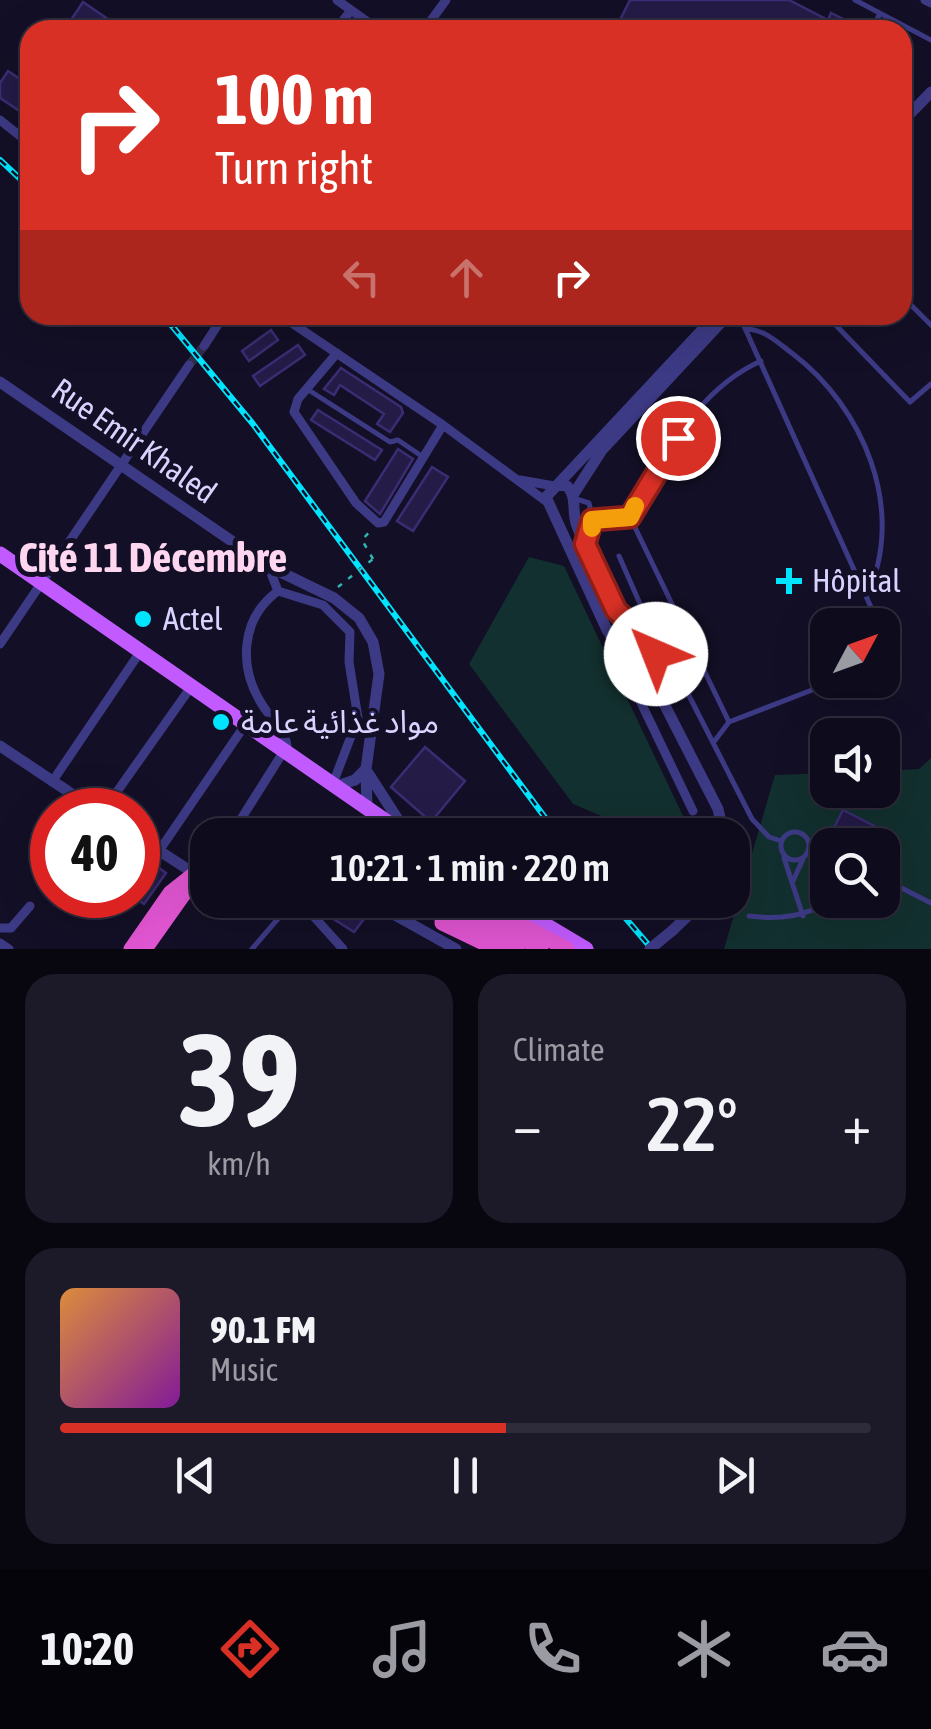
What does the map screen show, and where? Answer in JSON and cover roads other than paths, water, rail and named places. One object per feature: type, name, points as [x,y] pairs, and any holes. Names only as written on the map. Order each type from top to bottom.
[{"type":"highway","points":[[131,949],[170,892],[190,879]]},
{"type":"highway","points":[[145,949],[190,886]]},
{"type":"highway","points":[[428,918],[496,949]]},
{"type":"highway","points":[[455,918],[517,949]]},
{"type":"highway","points":[[486,918],[541,949]]},
{"type":"highway","points":[[508,918],[567,949]]},
{"type":"main road","points":[[0,554],[383,818]]},
{"type":"main road","points":[[535,918],[586,949]]},
{"type":"street","points":[[337,0],[366,20]]},
{"type":"street","points":[[432,20],[446,0]]},
{"type":"street","points":[[344,20],[351,10]]},
{"type":"street","points":[[912,112],[931,92]]},
{"type":"street","points":[[0,120],[20,136]]},
{"type":"street","points":[[204,346],[216,325]]},
{"type":"street","points":[[295,325],[564,512],[602,450],[719,325]]},
{"type":"street","points":[[707,325],[555,485],[549,505],[607,630],[658,692],[720,818]]},
{"type":"street","points":[[337,353],[306,389],[294,412],[356,503],[378,524],[384,522],[443,425]]},
{"type":"street","points":[[0,644],[189,365]]},
{"type":"street","name":"Rue Emir Khaled","points":[[0,382],[268,566],[334,598],[367,630],[379,674],[366,769],[367,808]]},
{"type":"street","points":[[517,480],[567,486],[585,544],[616,610],[652,649],[658,692]]},
{"type":"street","points":[[243,818],[286,754],[286,736],[256,696],[247,662],[246,641],[254,616],[278,592],[277,579],[268,566]]},
{"type":"street","points":[[278,592],[323,605],[350,632],[349,662],[358,718],[333,786]]},
{"type":"street","points":[[652,649],[629,646],[633,686],[693,811]]},
{"type":"street","points":[[634,666],[646,668],[652,649]]},
{"type":"street","points":[[52,782],[140,652]]},
{"type":"street","points":[[120,788],[191,687]]},
{"type":"street","points":[[160,848],[245,725]]},
{"type":"street","points":[[0,749],[61,788]]},
{"type":"street","points":[[333,786],[355,780],[366,769],[397,818]]},
{"type":"street","points":[[160,852],[190,868]]},
{"type":"street","points":[[0,928],[11,928],[30,906]]},
{"type":"street","points":[[312,918],[339,947]]},
{"type":"street","points":[[400,918],[456,949]]},
{"type":"street","points":[[650,949],[685,918]]},
{"type":"street","points":[[0,943],[10,949]]},
{"type":"lane","points":[[855,0],[895,20]]},
{"type":"lane","points":[[876,20],[880,12]]},
{"type":"lane","points":[[912,306],[931,325]]},
{"type":"lane","points":[[745,325],[873,608]]},
{"type":"lane","points":[[838,327],[910,402],[931,384]]},
{"type":"lane","points":[[747,329],[761,330],[820,375],[850,411],[875,473],[884,534],[868,595]]},
{"type":"lane","points":[[630,517],[694,412],[729,375],[761,361]]},
{"type":"lane","points":[[306,389],[390,442],[398,440],[423,457]]},
{"type":"lane","points":[[574,499],[590,503],[592,520],[585,544]]},
{"type":"lane","points":[[592,520],[630,517]]},
{"type":"lane","points":[[630,517],[729,722]]},
{"type":"lane","points":[[619,556],[648,622],[652,649],[680,680],[752,819],[769,837],[781,841]]},
{"type":"lane","points":[[713,742],[729,722],[810,691]]},
{"type":"lane","points":[[781,841],[793,832],[802,834],[809,846],[793,884]]},
{"type":"lane","points":[[781,841],[803,916]]},
{"type":"lane","points":[[783,855],[795,861],[804,858]]},
{"type":"lane","points":[[900,887],[931,903]]},
{"type":"lane","points":[[750,916],[803,916],[810,912]]},
{"type":"lane","points":[[252,949],[280,918]]},
{"type":"tunnel","points":[[189,365],[204,346]]},
{"type":"railway","points":[[0,160],[20,179]]},
{"type":"railway","points":[[171,325],[253,424],[545,818]]},
{"type":"railway","points":[[625,918],[652,949]]},
{"type":"place","name":"Hôpital","points":[[789,581]]},
{"type":"place","name":"Actel","points":[[143,619]]},
{"type":"place","name":"مواد غذائية عامة","points":[[221,722]]},
{"type":"district","name":"Cité 11 Décembre","points":[[153,557]]}]
